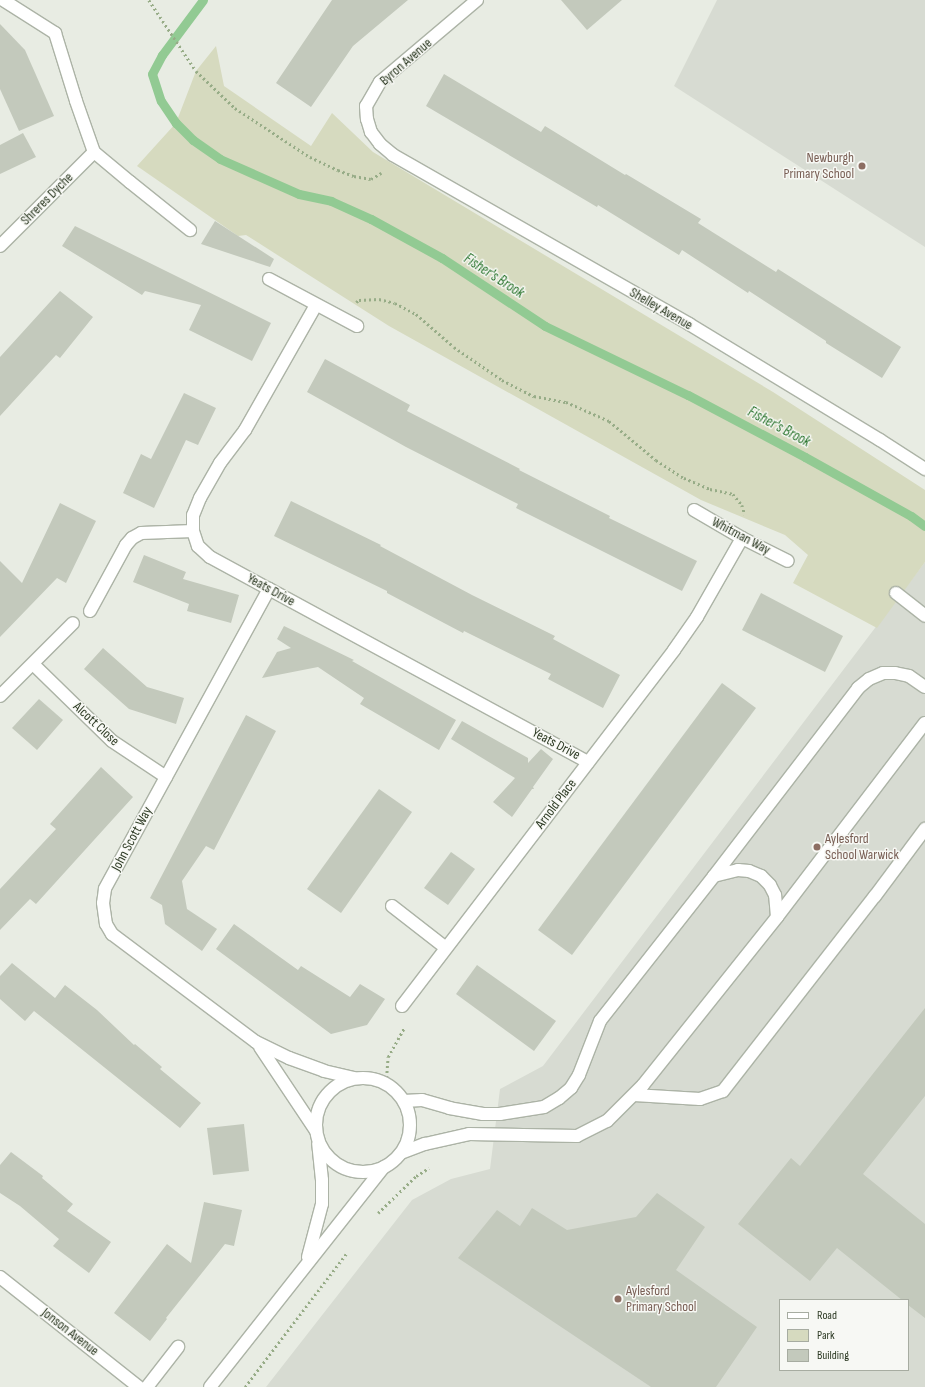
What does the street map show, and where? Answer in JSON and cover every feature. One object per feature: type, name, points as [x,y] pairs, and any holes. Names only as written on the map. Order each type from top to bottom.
[{"type":"street","points":[[4,0],[55,33],[76,101],[94,152],[190,230]]},
{"type":"street","name":"Byron Avenue","points":[[393,154],[380,144],[371,132],[367,119],[366,106],[373,93],[380,82],[478,0]]},
{"type":"street","name":"Shreres Dyche","points":[[0,246],[94,152]]},
{"type":"street","name":"Shelley Avenue","points":[[393,154],[689,324],[925,469]]},
{"type":"street","points":[[269,279],[357,326]]},
{"type":"street","name":"Yeats Drive","points":[[316,305],[245,430],[220,463],[200,498],[193,515],[193,531],[198,546],[210,557],[588,762]]},
{"type":"street","name":"Whitman Way","points":[[694,510],[742,538],[788,561]]},
{"type":"street","points":[[90,611],[126,545],[132,538],[141,533],[193,531]]},
{"type":"street","name":"Arnold Place","points":[[402,1006],[674,650],[697,617],[742,538]]},
{"type":"street","name":"John Scott Way","points":[[256,1042],[112,934],[106,924],[103,903],[105,889],[269,589]]},
{"type":"street","points":[[896,593],[925,616]]},
{"type":"street","points":[[0,696],[72,623]]},
{"type":"street","name":"Alcott Close","points":[[33,664],[112,741],[166,777]]},
{"type":"street","points":[[404,1101],[422,1100],[450,1108],[483,1114],[500,1114],[544,1107],[559,1098],[571,1088],[579,1075],[600,1022],[858,688],[869,679],[883,673],[909,676],[925,687]]},
{"type":"street","points":[[401,1153],[425,1144],[469,1134],[577,1136],[607,1121],[634,1095],[778,917],[925,723]]},
{"type":"street","points":[[634,1095],[700,1099],[723,1091],[875,896],[925,829]]},
{"type":"street","points":[[714,876],[738,870],[761,876],[770,885],[776,895],[778,917]]},
{"type":"street","points":[[392,906],[446,948]]},
{"type":"street","points":[[256,1042],[289,1058],[324,1071],[354,1078],[370,1078],[386,1083],[396,1091],[404,1101],[409,1114],[410,1127],[408,1141],[401,1153],[391,1163],[379,1170],[365,1172],[350,1171],[336,1164],[325,1153],[317,1135],[281,1076],[256,1042]]},
{"type":"street","points":[[306,1264],[322,1204],[322,1180],[315,1124],[318,1108],[326,1095],[339,1084],[354,1078]]},
{"type":"street","points":[[210,1387],[385,1166]]},
{"type":"street","name":"Jonson Avenue","points":[[0,1277],[139,1387]]},
{"type":"street","points":[[147,1387],[178,1347]]},
{"type":"path","points":[[149,0],[186,59],[196,72],[235,108],[310,157],[354,176],[371,180],[382,172],[393,154]]},
{"type":"path","points":[[342,318],[350,306],[359,300],[379,299],[395,303],[416,314],[454,347],[502,380],[534,396],[566,402],[609,421],[656,460],[684,478],[710,489],[733,494],[742,505],[746,515],[742,538]]},
{"type":"path","points":[[386,1083],[388,1057],[410,1017],[402,1006]]},
{"type":"path","points":[[375,1217],[416,1176],[431,1166]]},
{"type":"path","points":[[245,1387],[346,1253]]},
{"type":"shaded area","name":"Newburgh Primary School","points":[[717,0],[925,0],[925,247],[674,86]]},
{"type":"shaded area","name":"Aylesford School Warwick","points":[[925,562],[925,1387],[266,1387],[412,1200],[451,1179],[490,1169],[500,1089],[543,1066]]},
{"type":"green space","points":[[216,46],[224,86],[311,146],[332,113],[373,152],[773,392],[925,490],[925,562],[877,628],[793,583],[808,555],[785,535],[701,500],[389,326],[246,235],[238,236],[137,166],[176,123],[196,71]]},
{"type":"building","points":[[332,0],[408,0],[353,46],[311,107],[276,83]]},
{"type":"building","points":[[561,0],[622,0],[587,30]]},
{"type":"building","points":[[0,24],[25,50],[54,116],[19,131],[0,89]]},
{"type":"building","points":[[444,74],[541,132],[545,126],[625,175],[626,174],[701,219],[698,223],[776,272],[778,269],[901,347],[882,378],[826,343],[826,341],[749,291],[748,293],[682,250],[679,255],[598,205],[597,207],[426,106]]},
{"type":"building","points":[[23,133],[36,157],[0,174],[0,145]]},
{"type":"building","points":[[215,221],[274,259],[270,267],[201,244]]},
{"type":"building","points":[[75,226],[271,323],[252,361],[189,330],[201,305],[145,291],[142,295],[62,246]]},
{"type":"building","points":[[60,291],[93,317],[60,358],[56,355],[0,416],[0,357]]},
{"type":"building","points":[[325,359],[410,405],[407,411],[610,516],[609,518],[697,561],[682,591],[516,508],[518,504],[406,447],[307,392]]},
{"type":"building","points":[[184,393],[216,408],[198,445],[186,440],[154,508],[123,493],[141,454],[151,459]]},
{"type":"building","points":[[291,501],[381,545],[380,546],[472,595],[555,636],[553,639],[620,675],[603,708],[548,679],[551,674],[464,631],[463,633],[387,593],[387,591],[274,536]]},
{"type":"building","points":[[60,503],[96,521],[66,583],[57,578],[0,637],[0,561],[22,583]]},
{"type":"building","points":[[144,555],[186,572],[183,579],[239,595],[231,623],[187,611],[189,604],[133,582]]},
{"type":"building","points":[[761,593],[843,636],[825,672],[742,630]]},
{"type":"building","points":[[284,626],[354,660],[352,661],[456,720],[439,750],[360,704],[364,698],[318,667],[262,678],[277,652],[291,648],[277,639]]},
{"type":"building","points":[[103,648],[147,687],[184,698],[176,724],[129,709],[84,669]]},
{"type":"building","points":[[722,683],[756,708],[572,955],[538,930]]},
{"type":"building","points":[[39,699],[63,720],[37,750],[12,728]]},
{"type":"building","points":[[246,715],[276,731],[214,850],[206,846],[182,881],[187,909],[217,929],[202,951],[165,924],[162,905],[150,898]]},
{"type":"building","points":[[462,721],[528,758],[528,763],[541,749],[553,759],[533,787],[534,789],[532,789],[512,817],[493,802],[515,778],[451,739]]},
{"type":"building","points":[[101,767],[133,797],[36,904],[30,899],[0,930],[0,889],[56,829],[50,824]]},
{"type":"building","points":[[379,789],[412,812],[341,913],[307,889]]},
{"type":"building","points":[[451,852],[475,869],[448,905],[424,888]]},
{"type":"building","points":[[234,924],[298,970],[301,966],[350,997],[360,984],[385,999],[367,1025],[331,1034],[216,949]]},
{"type":"building","points":[[12,963],[55,998],[65,985],[97,1010],[134,1045],[135,1044],[162,1067],[160,1069],[201,1103],[180,1128],[34,1011],[25,1021],[0,999],[0,976]]},
{"type":"building","points":[[477,965],[556,1021],[534,1051],[456,994]]},
{"type":"building","points":[[925,1008],[925,1096],[863,1174],[925,1224],[925,1318],[909,1306],[909,1299],[901,1299],[837,1248],[810,1281],[738,1224],[791,1158],[800,1166]]},
{"type":"building","points":[[244,1124],[249,1171],[213,1175],[207,1128]]},
{"type":"building","points":[[11,1152],[43,1176],[42,1178],[73,1204],[67,1211],[111,1242],[89,1273],[53,1246],[59,1239],[20,1206],[0,1193],[0,1165]]},
{"type":"building","name":"Aylesford Primary School","points":[[657,1193],[705,1227],[676,1270],[757,1327],[716,1387],[651,1387],[458,1258],[497,1210],[520,1226],[532,1208],[567,1230],[636,1217]]},
{"type":"building","points":[[204,1202],[242,1210],[234,1246],[225,1244],[166,1318],[167,1319],[150,1341],[114,1313],[167,1244],[191,1263]]},
{"type":"waterway","name":"Fisher's Brook","points":[[203,0],[162,55],[152,74],[161,101],[176,123],[193,140],[220,159],[299,194],[331,201],[371,219],[442,258],[545,326],[688,395],[805,457],[911,516],[925,526]]},
{"type":"place","name":"Newburgh Primary School","points":[[862,166]]},
{"type":"place","name":"Aylesford School Warwick","points":[[817,847]]},
{"type":"place","name":"Aylesford Primary School","points":[[618,1299]]}]
